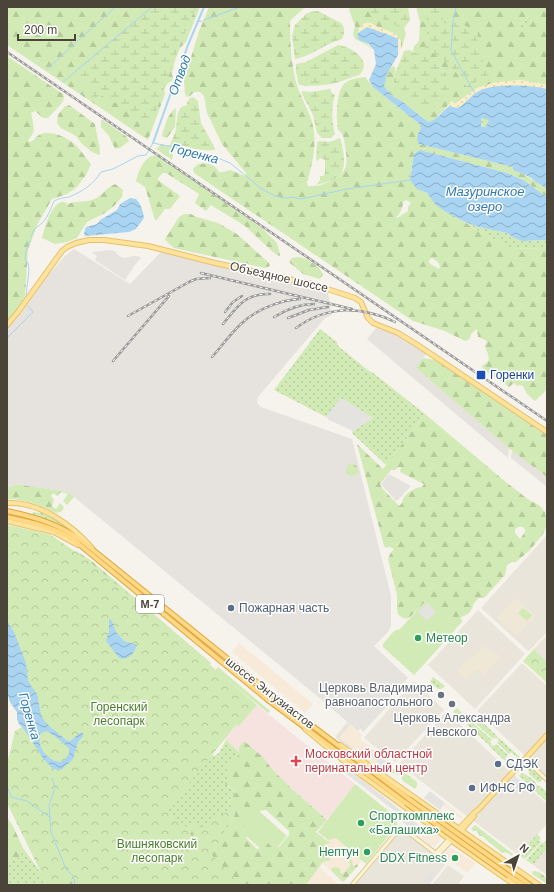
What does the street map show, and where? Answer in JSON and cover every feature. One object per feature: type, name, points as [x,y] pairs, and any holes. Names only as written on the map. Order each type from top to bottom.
[{"type":"highway","name":"шоссе Энтузиастов","points":[[7,511],[52,523],[93,549],[237,667],[408,801]]},
{"type":"highway","name":"шоссе Энтузиастов","points":[[7,517],[38,524],[69,537],[302,727],[511,874],[530,885]]},
{"type":"highway","name":"шоссе Энтузиастов","points":[[511,874],[523,885]]},
{"type":"main road","name":"Объездное шоссе","points":[[7,325],[18,312],[58,255],[67,247],[84,241],[95,240],[148,246],[215,263],[312,284],[355,298],[361,302],[368,318],[373,323],[398,333],[416,344],[547,432]]},
{"type":"main road","points":[[7,503],[30,505],[48,513],[78,534],[93,549]]},
{"type":"main road","points":[[7,521],[54,532],[84,548]]},
{"type":"main road","points":[[302,727],[361,775],[515,885]]},
{"type":"main road","points":[[323,734],[363,760],[459,830],[539,885]]},
{"type":"main road","points":[[352,885],[397,829],[402,828],[437,854],[459,830],[476,815],[479,809],[547,735]]},
{"type":"main road","points":[[525,759],[547,780]]},
{"type":"main road","points":[[411,811],[416,813],[420,812],[422,807],[421,802]]},
{"type":"main road","points":[[478,860],[476,856],[478,851],[483,849],[488,850]]},
{"type":"shaded area","points":[[74,249],[130,284],[161,252],[328,292],[332,315],[325,318],[258,397],[257,403],[261,407],[352,439],[391,596],[391,626],[388,632],[374,646],[408,678],[358,731],[68,492],[14,484],[14,487],[7,487],[7,328],[19,316],[49,274],[64,257]]},
{"type":"shaded area","points":[[110,250],[116,252],[121,257],[126,258],[138,256],[141,258],[125,280],[95,260],[97,256],[92,253]]},
{"type":"shaded area","points":[[377,327],[403,338],[427,353],[416,368],[509,448],[508,458],[367,339]]},
{"type":"shaded area","points":[[341,398],[373,418],[353,431],[327,419],[328,418],[326,417]]},
{"type":"shaded area","points":[[512,450],[547,477],[547,487],[511,458]]},
{"type":"shaded area","points":[[389,474],[411,486],[396,501],[381,484]]},
{"type":"shaded area","points":[[547,535],[547,632],[528,651],[481,608]]},
{"type":"shaded area","points":[[516,598],[536,616],[517,636],[497,618]]},
{"type":"shaded area","points":[[427,603],[436,612],[427,621],[418,612]]},
{"type":"shaded area","points":[[478,610],[525,654],[475,709],[428,665]]},
{"type":"shaded area","points":[[547,635],[547,662],[534,649]]},
{"type":"shaded area","points":[[239,643],[313,704],[305,713],[232,652]]},
{"type":"shaded area","points":[[483,647],[487,647],[501,657],[484,675],[477,669],[466,680],[457,671],[470,657],[474,656]]},
{"type":"shaded area","points":[[521,664],[523,664],[547,686],[547,732],[525,756],[477,711]]},
{"type":"shaded area","points":[[413,682],[415,682],[444,710],[395,762],[364,738]]},
{"type":"shaded area","points":[[387,698],[391,702],[363,732],[360,728]]},
{"type":"shaded area","name":"Московский областной перинатальный центр","points":[[257,705],[355,784],[327,820],[293,790],[271,768],[264,758],[238,748],[238,751],[225,739],[236,725],[239,726]]},
{"type":"shaded area","points":[[446,712],[510,772],[468,817],[399,764]]},
{"type":"shaded area","points":[[497,715],[504,721],[499,726],[492,719]]},
{"type":"shaded area","points":[[347,722],[362,735],[360,739],[393,764],[385,774],[335,736]]},
{"type":"shaded area","points":[[347,723],[350,725],[339,738],[358,752],[357,753],[340,742],[336,737]]},
{"type":"shaded area","points":[[547,739],[547,777],[529,759]]},
{"type":"shaded area","points":[[372,750],[390,764],[384,773],[375,766],[378,762],[369,755]]},
{"type":"shaded area","points":[[343,765],[403,812],[400,815],[340,769]]},
{"type":"shaded area","points":[[514,775],[547,804],[547,824],[520,854],[520,856],[472,820]]},
{"type":"shaded area","points":[[515,777],[524,784],[520,789],[513,783],[499,799],[502,802],[501,803],[495,798]]},
{"type":"shaded area","points":[[430,791],[445,803],[440,810],[424,798]]},
{"type":"shaded area","points":[[445,803],[463,817],[461,819],[443,805]]},
{"type":"shaded area","points":[[406,815],[419,825],[415,831],[401,821]]},
{"type":"shaded area","points":[[421,824],[441,838],[434,848],[415,833]]},
{"type":"shaded area","points":[[401,830],[404,830],[445,862],[445,865],[429,885],[356,885]]},
{"type":"shaded area","points":[[336,838],[362,860],[343,883],[311,852],[324,840]]},
{"type":"shaded area","points":[[450,847],[475,863],[467,873],[443,855]]},
{"type":"shaded area","points":[[547,848],[547,875],[532,864],[534,864]]},
{"type":"shaded area","points":[[448,865],[464,876],[458,885],[432,885]]},
{"type":"shaded area","points":[[320,867],[337,883],[335,885],[306,885]]},
{"type":"shaded area","points":[[431,870],[436,874],[428,885],[426,885],[422,882]]},
{"type":"green space","points":[[7,7],[200,7],[186,42],[180,48],[175,60],[172,81],[164,88],[165,94],[148,140],[7,45]]},
{"type":"green space","points":[[152,7],[196,7],[183,37],[150,128],[134,112],[100,95],[93,100],[90,98],[94,92],[74,72]]},
{"type":"green space","points":[[209,7],[305,7],[290,21],[290,29],[294,74],[314,130],[314,153],[307,183],[308,186],[317,186],[333,180],[342,174],[347,160],[343,135],[338,130],[337,125],[339,93],[346,82],[365,77],[373,87],[422,126],[419,144],[513,167],[513,170],[523,174],[547,189],[547,195],[544,195],[523,180],[507,173],[420,150],[414,154],[410,178],[422,191],[427,193],[446,212],[513,249],[547,247],[547,389],[535,401],[527,394],[523,386],[517,386],[514,383],[509,387],[483,369],[482,366],[489,359],[485,346],[487,341],[478,337],[477,329],[471,334],[468,340],[465,341],[445,331],[413,321],[194,173],[193,169],[198,164],[210,164],[219,172],[230,170],[245,176],[246,173],[222,144],[207,113],[204,96],[200,92],[194,92],[187,97],[185,94],[184,81],[199,31]],"holes":[[[406,200],[411,203],[408,207],[408,211],[397,218],[396,217],[401,211],[403,202]],[[432,258],[437,261],[440,266],[439,269],[429,263],[429,260]]]},
{"type":"green space","points":[[350,7],[360,7],[404,28],[406,34],[401,49],[398,37],[395,34],[381,29],[371,23],[359,28],[357,36],[374,50],[355,39],[353,34],[355,26],[349,10]]},
{"type":"green space","points":[[360,7],[408,7],[410,20],[404,28],[401,28]]},
{"type":"green space","points":[[416,7],[547,7],[547,85],[520,80],[477,88],[455,104],[452,101],[433,121],[428,122],[403,102],[392,96],[384,86],[388,72],[393,66],[395,67],[394,88],[446,93],[450,88],[444,73],[438,64],[413,51],[414,46],[419,41],[420,22]],"holes":[[[529,16],[531,21],[528,28],[525,30],[520,30],[520,25]]]},
{"type":"green space","points":[[423,7],[440,7],[444,23],[456,23],[478,30],[477,47],[489,75],[466,87],[449,65],[425,49],[428,25]]},
{"type":"green space","points":[[318,11],[341,23],[344,29],[343,37],[342,39],[295,59],[292,36],[295,25],[306,14]]},
{"type":"green space","points":[[529,16],[531,21],[528,28],[525,30],[520,30],[520,25]]},
{"type":"green space","points":[[338,45],[348,48],[358,54],[364,63],[364,68],[361,73],[357,76],[331,84],[312,86],[299,85],[296,64],[306,62]]},
{"type":"green space","points":[[409,50],[433,60],[438,64],[446,74],[450,83],[450,88],[440,102],[429,112],[394,88],[395,74],[404,51]]},
{"type":"green space","points":[[7,56],[63,94],[64,98],[62,103],[48,118],[43,118],[35,111],[31,113],[34,131],[28,142],[33,141],[41,134],[57,134],[75,144],[91,164],[86,175],[77,187],[67,194],[52,199],[38,223],[28,250],[25,296],[21,304],[7,321]]},
{"type":"green space","points":[[331,89],[331,92],[335,95],[332,114],[335,134],[331,138],[322,138],[317,133],[313,115],[302,94],[302,91],[310,92]]},
{"type":"green space","points":[[193,97],[198,101],[201,123],[215,148],[214,150],[204,150],[175,144],[172,160],[156,149],[161,144],[166,146],[170,145],[176,131],[177,115],[179,110],[181,107],[187,105],[190,98]]},
{"type":"green space","points":[[69,105],[95,124],[99,155],[92,152],[82,144],[76,136],[61,128],[57,123],[58,115],[65,106]]},
{"type":"green space","points":[[176,108],[175,127],[167,138],[163,137],[162,135],[170,113]]},
{"type":"green space","points":[[485,117],[490,122],[485,127],[480,122]]},
{"type":"green space","points":[[101,120],[127,137],[129,141],[120,148],[115,149],[109,136],[101,127]]},
{"type":"green space","points":[[340,138],[344,159],[341,174],[335,179],[316,185],[320,180],[320,176],[324,176],[325,172],[325,160],[321,158],[316,161],[317,142],[330,142]]},
{"type":"green space","points":[[152,156],[158,156],[263,229],[277,243],[280,255],[279,256],[274,253],[245,226],[211,205],[206,211],[195,203],[199,194],[166,173],[163,173],[158,180],[180,196],[170,209],[165,209],[157,220],[155,220],[145,187],[136,181],[144,163]]},
{"type":"green space","points":[[115,184],[123,190],[122,197],[105,213],[87,222],[77,238],[67,242],[55,244],[42,238],[50,214],[58,203],[63,202],[68,204],[97,198]]},
{"type":"green space","points":[[184,214],[191,214],[196,217],[218,223],[237,234],[269,263],[270,266],[265,268],[174,248],[165,239],[179,217]]},
{"type":"green space","points":[[465,222],[479,227],[507,233],[514,238],[530,241],[547,240],[547,247],[513,249],[482,233]]},
{"type":"green space","points":[[299,257],[310,261],[319,268],[323,274],[320,279],[303,274],[290,263],[289,261],[292,258]]},
{"type":"green space","points":[[320,329],[337,342],[338,346],[425,414],[386,465],[352,433],[373,418],[341,398],[326,417],[274,390]]},
{"type":"green space","points":[[423,358],[436,360],[547,435],[547,477],[510,449],[416,368]]},
{"type":"green space","points":[[425,414],[507,483],[529,500],[539,505],[545,512],[547,525],[543,534],[530,550],[516,562],[511,562],[507,565],[505,575],[484,598],[479,598],[474,603],[470,612],[461,617],[462,622],[455,629],[426,601],[406,619],[398,614],[397,595],[388,559],[394,549],[390,547],[386,548],[384,546],[357,444],[383,469]],"holes":[[[401,467],[400,472],[424,484],[422,487],[408,493],[399,506],[380,484],[391,470],[395,470]],[[518,527],[523,527],[525,530],[520,539],[515,533],[515,529]]]},
{"type":"green space","points":[[350,464],[354,464],[358,470],[354,476],[350,476],[346,472],[346,468]]},
{"type":"green space","points":[[14,484],[68,492],[74,497],[67,505],[63,501],[68,494],[61,492],[57,496],[53,493],[51,496],[54,500],[52,506],[56,509],[60,503],[64,507],[62,511],[56,513],[32,503],[7,499],[7,487],[14,487]]},
{"type":"green space","points":[[41,511],[54,518],[67,528],[32,514],[33,512],[40,513]]},
{"type":"green space","name":"Горенский лесопарк","points":[[7,525],[51,535],[89,561],[257,705],[239,726],[236,725],[167,811],[192,836],[209,822],[232,809],[234,812],[212,855],[240,885],[77,885],[75,878],[64,885],[47,885],[7,803],[7,764],[15,731],[22,727],[19,724],[17,712],[10,702],[7,692]]},
{"type":"green space","points":[[76,551],[93,562],[211,663],[210,665],[74,552]]},
{"type":"green space","name":"Метеор","points":[[426,601],[456,629],[414,675],[383,647],[383,644],[394,631],[400,629]]},
{"type":"green space","points":[[523,608],[532,615],[527,621],[518,613]]},
{"type":"green space","points":[[534,649],[547,662],[547,683],[523,661]]},
{"type":"green space","points":[[218,667],[270,711],[268,713],[215,671]]},
{"type":"green space","points":[[433,677],[445,686],[438,689],[430,682]]},
{"type":"green space","points":[[457,708],[465,716],[462,720],[453,712]]},
{"type":"green space","points":[[476,716],[498,737],[496,739],[495,737],[493,739],[472,720]]},
{"type":"green space","points":[[471,721],[492,740],[490,742],[492,744],[490,746],[467,725]]},
{"type":"green space","points":[[499,738],[520,757],[519,759],[511,752],[509,754],[497,743]]},
{"type":"green space","points":[[226,740],[238,751],[239,754],[227,786],[237,792],[230,799],[229,803],[235,812],[232,820],[208,830],[190,823],[185,828],[168,818],[167,803],[206,750],[214,756],[219,753]]},
{"type":"green space","name":"Вишняковский лесопарк","points":[[244,741],[264,758],[271,768],[293,790],[327,820],[316,832],[332,843],[325,844],[324,853],[331,860],[323,862],[306,885],[45,885],[44,877],[160,807],[168,818],[184,828],[192,822],[208,830],[229,823],[235,812],[229,803],[230,799],[237,792],[225,784],[227,771],[230,764],[238,756],[239,747]],"holes":[[[266,810],[289,831],[289,835],[278,848],[268,841],[262,848],[257,849],[246,838],[252,830],[249,821],[250,818],[257,812]]]},
{"type":"green space","points":[[496,744],[508,755],[505,758],[513,765],[512,767],[490,747]]},
{"type":"green space","points":[[529,765],[544,778],[540,782],[529,774],[529,771],[526,768]]},
{"type":"green space","points":[[396,766],[417,782],[415,789],[403,781],[401,776],[393,773],[390,774]]},
{"type":"green space","points":[[522,772],[535,781],[537,786],[534,789],[519,776]]},
{"type":"green space","name":"Спорткомплекс «Балашиха»","points":[[355,784],[396,817],[397,825],[366,864],[336,838],[328,840],[318,832]]},
{"type":"green space","points":[[537,786],[540,786],[547,792],[547,802],[534,790]]},
{"type":"green space","points":[[257,809],[287,836],[275,850],[268,843],[262,850],[246,836],[250,831],[243,825]]},
{"type":"green space","points":[[7,817],[13,826],[23,848],[21,857],[7,862]]},
{"type":"green space","points":[[475,825],[513,854],[512,856],[506,852],[502,853],[482,836],[480,836],[477,831],[473,831],[471,829]]},
{"type":"green space","points":[[537,834],[541,838],[539,840],[541,842],[525,859],[520,856],[520,854]]},
{"type":"green space","points":[[547,839],[547,848],[534,864],[526,860],[542,842],[543,844]]},
{"type":"green space","points":[[23,848],[44,877],[45,885],[7,885],[7,862],[18,857]]},
{"type":"green space","points":[[349,859],[353,861],[352,863],[354,867],[357,864],[358,866],[344,881],[342,881],[331,870],[332,868],[336,867],[340,869],[341,874],[344,873],[350,866]]},
{"type":"green space","points":[[533,871],[539,872],[543,875],[547,884],[532,874]]},
{"type":"sand","points":[[367,22],[398,36],[401,43],[401,49],[398,55],[399,47],[397,39],[392,36],[372,29],[358,33],[361,26]]},
{"type":"sand","points":[[520,80],[547,85],[547,89],[515,85],[480,91],[460,107],[457,108],[450,106],[446,108],[452,101],[455,104],[477,88],[496,82]]},
{"type":"water","name":"Мазуринское озеро","points":[[367,27],[398,39],[398,55],[387,74],[384,86],[392,96],[403,102],[428,122],[437,118],[450,106],[457,108],[460,107],[476,93],[486,88],[503,86],[532,86],[547,89],[547,189],[536,183],[529,176],[513,170],[513,167],[419,144],[417,137],[422,126],[373,87],[369,80],[376,64],[374,50],[369,44],[359,40],[357,35]],"holes":[[[483,118],[489,120],[486,127],[481,126],[481,119]]]},
{"type":"water","name":"Мазуринское озеро","points":[[420,150],[507,173],[523,180],[544,195],[547,195],[547,240],[523,241],[514,238],[507,233],[479,227],[465,222],[436,205],[427,193],[417,189],[410,180],[414,154]]},
{"type":"water","points":[[130,198],[138,201],[144,215],[144,218],[136,229],[129,232],[85,236],[84,233],[86,227],[97,224],[100,220],[117,210],[120,204]]},
{"type":"water","points":[[109,619],[112,621],[116,632],[124,641],[137,645],[131,656],[119,658],[106,641],[109,632]]},
{"type":"water","points":[[7,621],[14,632],[26,663],[28,681],[37,694],[41,715],[45,722],[68,741],[80,733],[83,733],[83,736],[78,742],[73,759],[61,770],[53,769],[43,758],[19,724],[17,712],[10,702],[7,692]],"holes":[[[46,731],[69,748],[69,754],[63,761],[59,762],[48,757],[41,747],[40,734]]]},
{"type":"waterway","points":[[47,69],[115,7]]},
{"type":"waterway","points":[[63,82],[152,7]]},
{"type":"waterway","name":"Отвод","points":[[153,143],[188,45],[204,7]]},
{"type":"waterway","points":[[204,20],[240,7]]},
{"type":"waterway","points":[[456,7],[453,22],[451,50],[475,94]]},
{"type":"waterway","name":"Отвод","points":[[197,22],[202,21]]},
{"type":"waterway","name":"Горенка","points":[[31,237],[34,230],[46,218],[54,201],[69,197],[83,190],[91,184],[101,172],[113,169],[138,156],[146,155],[153,143],[208,154],[230,163],[262,189],[275,196],[285,198],[292,197],[301,199],[347,189],[410,180]]},
{"type":"waterway","name":"Горенка","points":[[26,297],[29,270],[28,263],[25,259],[30,241]]},
{"type":"waterway","name":"Горенка","points":[[7,338],[33,312],[28,306]]},
{"type":"waterway","name":"Горенка","points":[[52,778],[55,788],[49,805],[51,832],[66,869],[74,877],[75,885]]},
{"type":"waterway","points":[[7,786],[11,797],[27,801],[51,818]]},
{"type":"railway","points":[[7,52],[547,421]]},
{"type":"railway","points":[[201,273],[352,309]]},
{"type":"railway","points":[[128,316],[189,282],[196,279],[210,278]]},
{"type":"railway","points":[[223,324],[242,302],[254,296],[270,294]]},
{"type":"railway","points":[[113,361],[169,296]]},
{"type":"railway","points":[[225,312],[233,302],[242,296]]},
{"type":"railway","points":[[212,357],[237,328],[253,314],[284,301],[300,299]]},
{"type":"railway","points":[[274,317],[293,308],[314,304]]},
{"type":"railway","points":[[288,318],[309,310],[328,307]]},
{"type":"railway","points":[[296,328],[308,320],[320,315],[345,310],[370,313],[395,322]]},
{"type":"place","name":"Горенки","points":[[481,375]]},
{"type":"place","name":"Пожарная часть","points":[[231,608]]},
{"type":"place","name":"Метеор","points":[[418,638]]},
{"type":"place","name":"Церковь Владимира равноапостольного","points":[[441,695]]},
{"type":"place","name":"Церковь Александра Невского","points":[[452,704]]},
{"type":"place","name":"Московский областной перинатальный центр","points":[[296,761]]},
{"type":"place","name":"СДЭК","points":[[498,764]]},
{"type":"place","name":"ИФНС РФ","points":[[472,788]]},
{"type":"place","name":"Спорткомплекс «Балашиха»","points":[[361,823]]},
{"type":"place","name":"Нептун","points":[[367,852]]},
{"type":"place","name":"DDX Fitness","points":[[455,858]]}]
